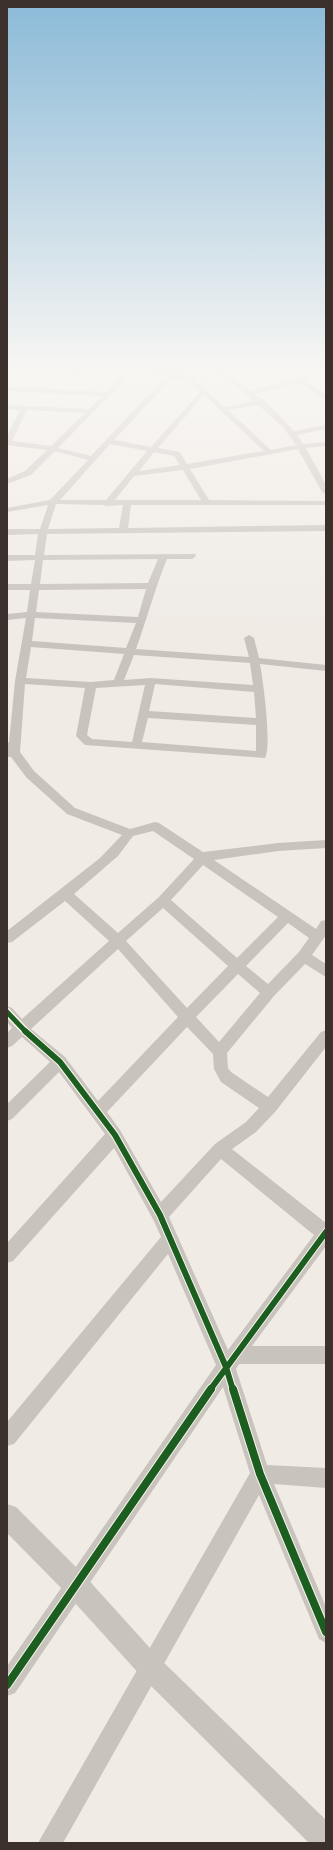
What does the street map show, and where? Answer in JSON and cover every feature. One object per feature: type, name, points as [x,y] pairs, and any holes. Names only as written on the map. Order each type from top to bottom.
[{"type":"street","points":[[7,482],[28,473],[49,454]]},
{"type":"street","points":[[73,454],[93,459]]},
{"type":"street","points":[[11,753],[20,681],[36,586],[43,532],[53,502],[98,454]]},
{"type":"street","points":[[107,504],[148,454]]},
{"type":"street","points":[[177,454],[206,503]]},
{"type":"street","points":[[132,474],[216,463],[263,454]]},
{"type":"street","points":[[304,454],[312,471],[326,492]]},
{"type":"street","points":[[312,471],[326,469]]},
{"type":"street","points":[[7,510],[53,502],[107,504],[326,503]]},
{"type":"street","points":[[123,530],[127,504]]},
{"type":"street","points":[[7,532],[326,528]]},
{"type":"street","points":[[7,558],[39,559],[192,556]]},
{"type":"street","points":[[118,683],[142,620],[151,586],[163,557]]},
{"type":"street","points":[[7,587],[151,586]]},
{"type":"street","points":[[7,617],[30,615],[142,620]]},
{"type":"street","points":[[91,685],[81,736],[84,739],[96,743],[261,755],[262,722],[259,689],[256,659],[250,638]]},
{"type":"street","points":[[27,644],[130,653],[256,659],[326,668]]},
{"type":"street","points":[[20,681],[91,685],[151,681],[259,689]]},
{"type":"street","points":[[136,746],[151,681]]},
{"type":"street","points":[[144,714],[262,722]]},
{"type":"street","points":[[7,743],[11,753],[30,774],[71,811],[129,833],[155,826],[203,857],[318,938]]},
{"type":"street","points":[[7,938],[66,894],[125,841],[129,833]]},
{"type":"street","points":[[7,1042],[163,900],[203,857],[278,847],[326,844]]},
{"type":"street","points":[[66,894],[118,941],[212,1047],[220,1050]]},
{"type":"street","points":[[163,900],[237,966],[269,992]]},
{"type":"street","points":[[98,1111],[286,916]]},
{"type":"street","points":[[270,1107],[226,1077],[221,1069],[220,1050],[269,992],[304,956],[326,925]]},
{"type":"street","points":[[304,956],[326,971]]},
{"type":"street","points":[[7,1012],[22,1029],[60,1062],[98,1111],[115,1135],[160,1215],[170,1239],[231,1361],[260,1474],[325,1630]]},
{"type":"street","points":[[160,1215],[220,1149],[251,1127],[270,1107],[326,1036]]},
{"type":"street","points":[[7,1114],[60,1062]]},
{"type":"street","points":[[7,1255],[115,1135]]},
{"type":"street","points":[[7,1685],[75,1584],[231,1361],[325,1232],[220,1149]]},
{"type":"street","points":[[7,1437],[170,1239]]},
{"type":"street","points":[[231,1361],[326,1355]]},
{"type":"street","points":[[260,1474],[326,1478]]},
{"type":"street","points":[[50,1843],[260,1474]]},
{"type":"street","points":[[7,1516],[75,1584],[150,1667],[326,1840]]},
{"type":"cycle path","points":[[7,1012],[22,1029],[60,1062],[115,1135],[160,1215],[226,1367],[260,1474],[326,1632]]},
{"type":"cycle path","points":[[7,1685],[226,1367],[326,1232]]}]
